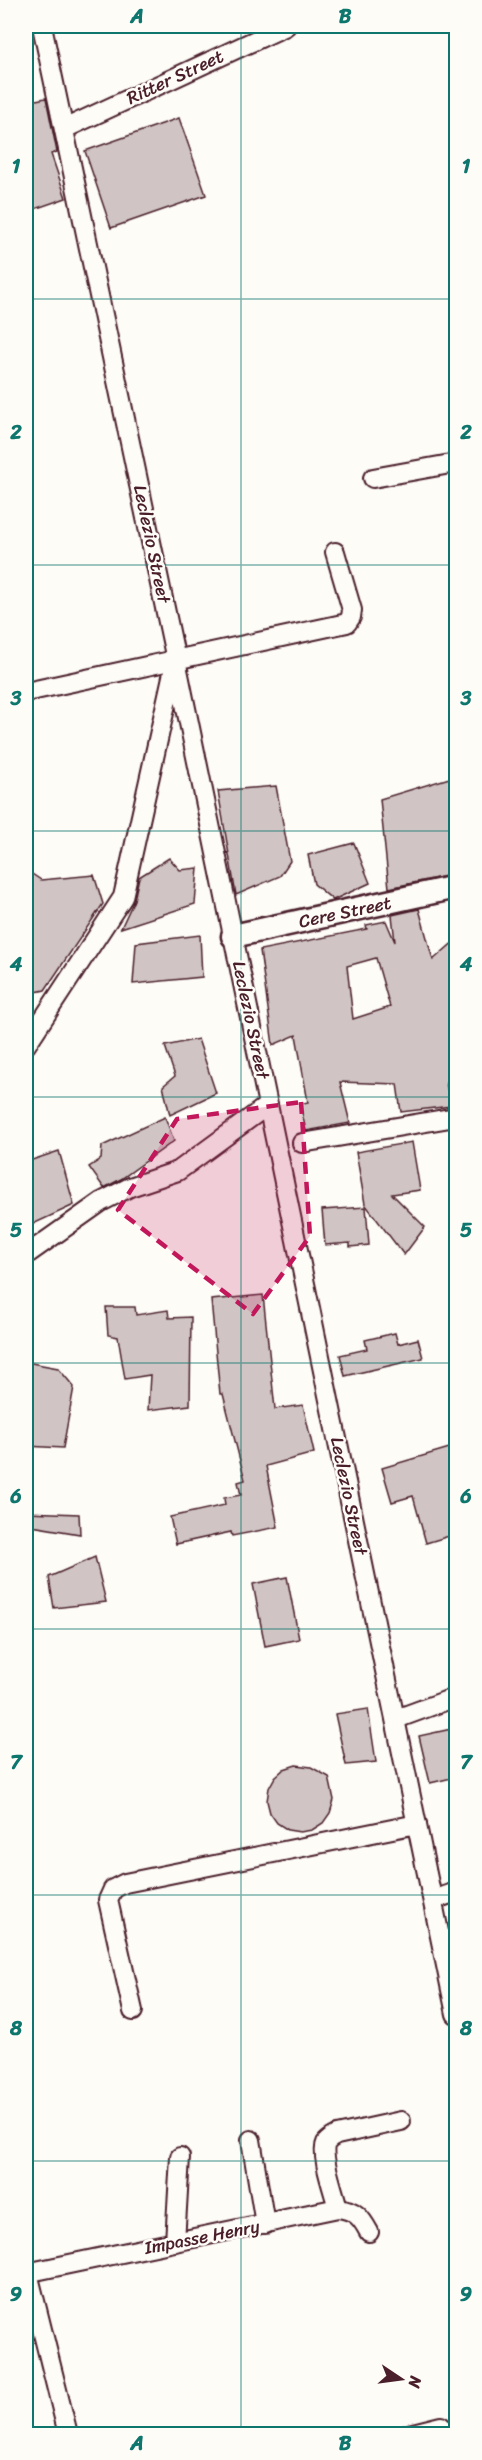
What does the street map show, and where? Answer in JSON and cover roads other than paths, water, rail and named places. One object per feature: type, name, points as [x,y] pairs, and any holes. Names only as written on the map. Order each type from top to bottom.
[{"type":"street","name":"Leclezio Street","points":[[42,26],[176,660],[456,2014]]},
{"type":"street","name":"Ritter Street","points":[[64,129],[286,26]]},
{"type":"street","points":[[373,478],[456,463]]},
{"type":"street","points":[[26,692],[347,623],[352,610],[335,552]]},
{"type":"street","points":[[26,1045],[123,897],[176,660]]},
{"type":"street","name":"Cere Street","points":[[233,936],[456,887]]},
{"type":"street","points":[[26,1256],[101,1202],[130,1187],[178,1171],[268,1104]]},
{"type":"street","points":[[302,1143],[456,1117]]},
{"type":"street","points":[[396,1719],[456,1697]]},
{"type":"street","points":[[133,2011],[108,1900],[113,1889],[125,1883],[417,1824]]},
{"type":"street","points":[[433,1900],[456,1892]]},
{"type":"street","points":[[369,2232],[357,2214],[349,2209],[338,2208],[325,2154],[325,2145],[330,2138],[337,2135],[401,2121]]},
{"type":"street","points":[[250,2140],[265,2224]]},
{"type":"street","points":[[175,2242],[180,2157]]},
{"type":"street","name":"Impasse Henry","points":[[27,2273],[338,2208]]},
{"type":"street","points":[[27,2273],[68,2434]]},
{"type":"street","points":[[409,2434],[441,2426]]}]
